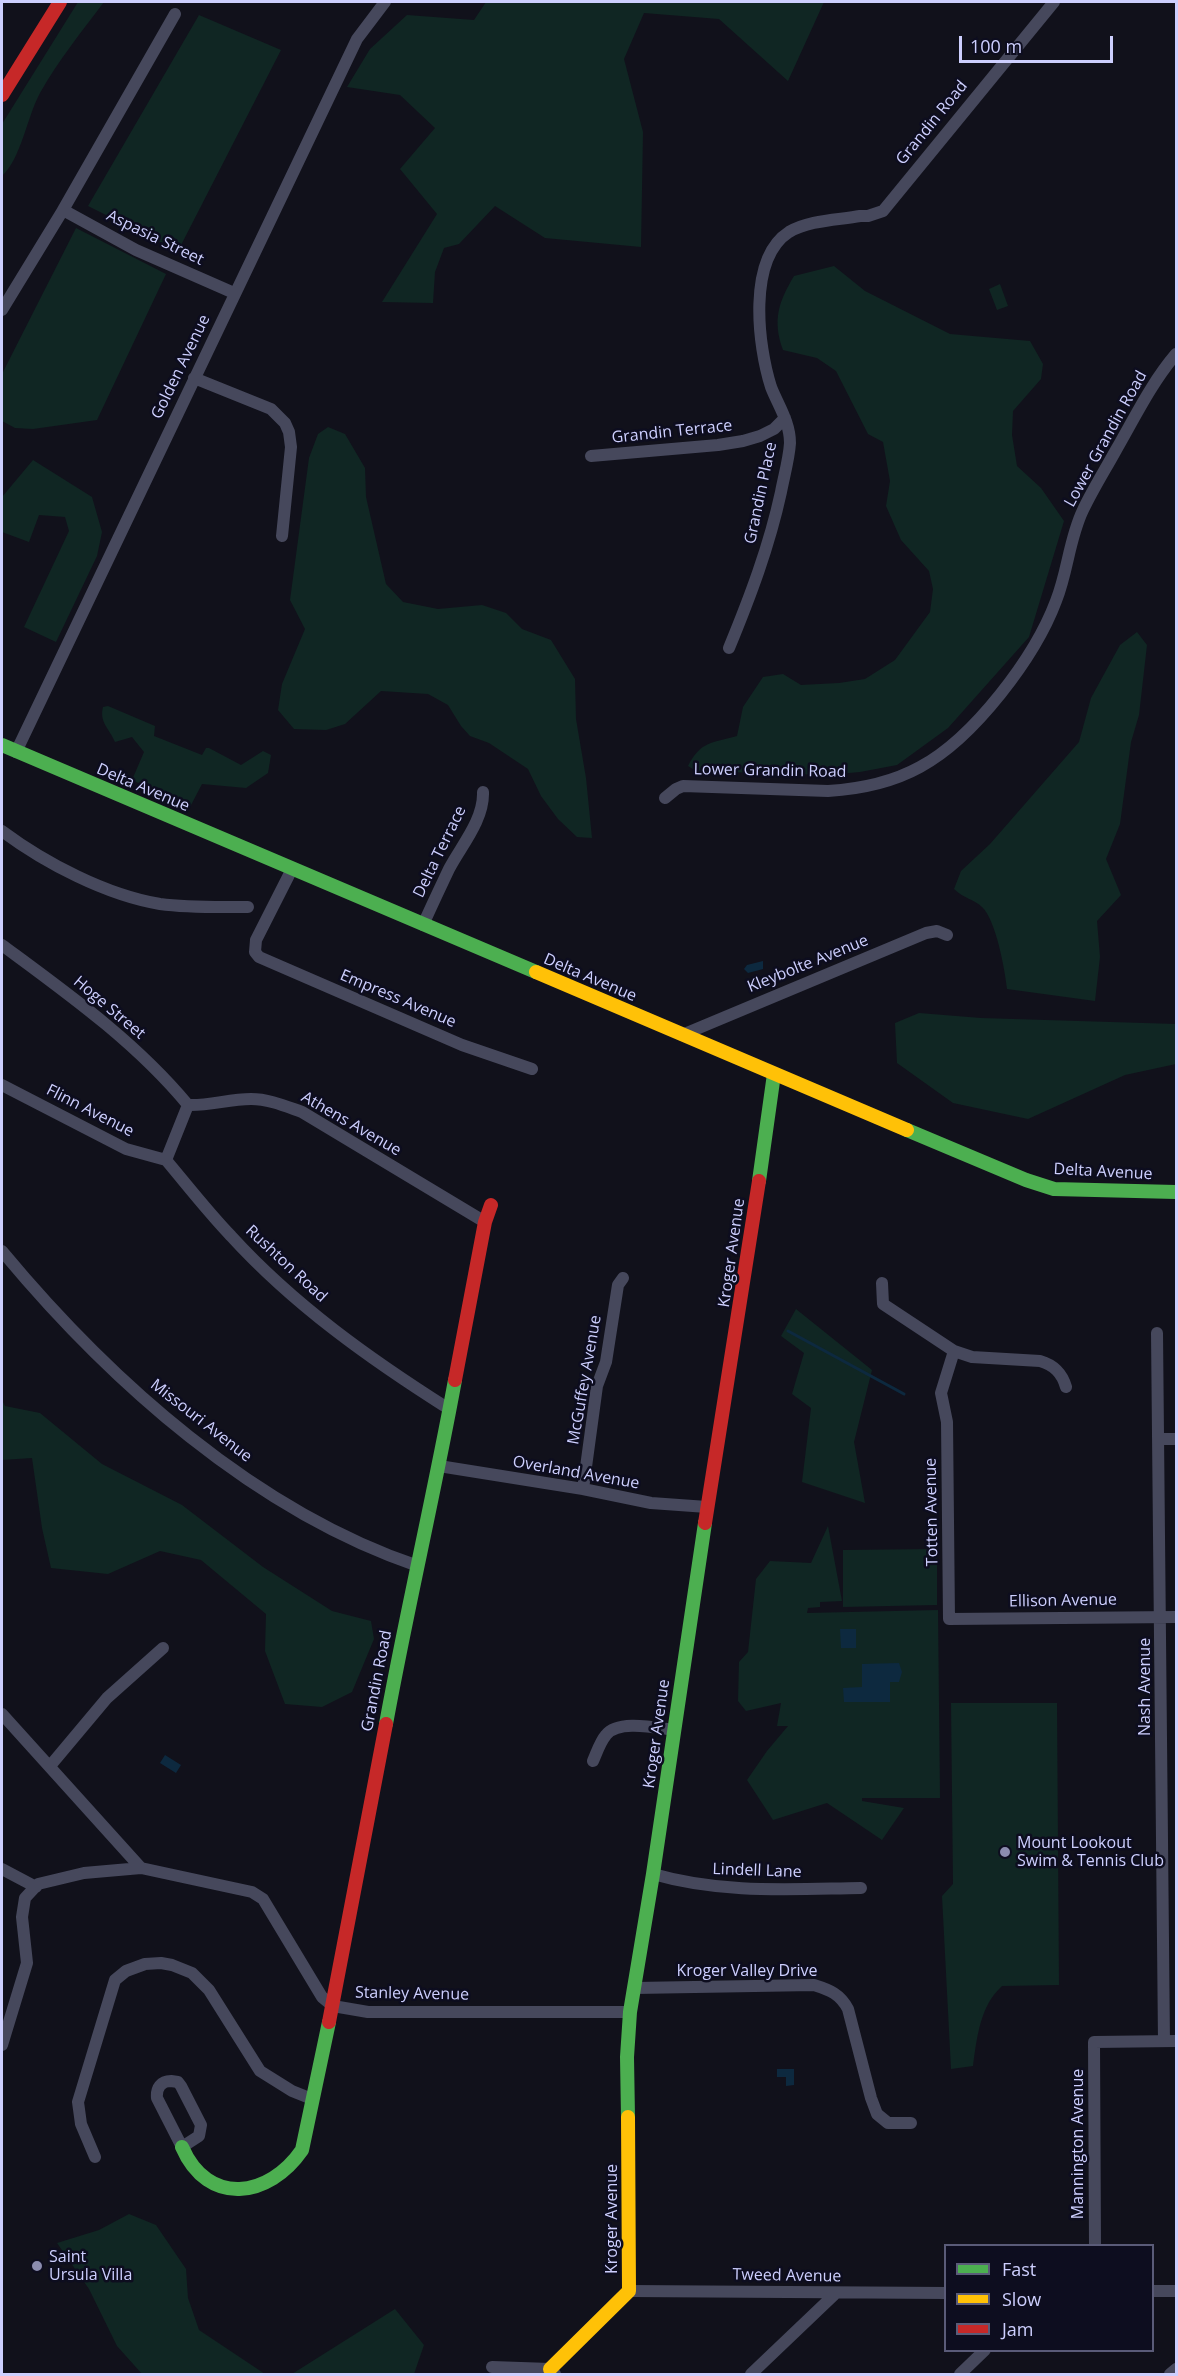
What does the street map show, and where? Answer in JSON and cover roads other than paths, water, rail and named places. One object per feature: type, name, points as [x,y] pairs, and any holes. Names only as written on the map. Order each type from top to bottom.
[{"type":"main road","points":[[2,95],[60,2]]},
{"type":"main road","name":"Delta Avenue","points":[[2,745],[423,926],[1026,1180],[1054,1189],[1176,1192]]},
{"type":"main road","name":"Kroger Avenue","points":[[553,2372],[629,2291],[627,2057],[630,2012],[675,1730],[707,1507],[745,1279],[774,1074]]},
{"type":"main road","name":"Grandin Road","points":[[182,2147],[192,2166],[202,2175],[224,2187],[238,2190],[267,2185],[295,2163],[302,2150],[333,2006],[409,1604],[439,1466],[485,1222],[491,1205]]},
{"type":"street","name":"Golden Avenue","points":[[16,752],[234,292],[357,39],[385,2]]},
{"type":"street","name":"Grandin Road","points":[[883,211],[1054,2]]},
{"type":"street","points":[[2,310],[63,210],[175,14]]},
{"type":"street","name":"Aspasia Street","points":[[63,210],[136,250],[234,292]]},
{"type":"street","name":"Grandin Place","points":[[729,648],[760,570],[772,532],[789,454],[790,440],[785,418],[771,387],[762,338],[762,289],[768,255],[780,240],[796,229],[868,216],[883,211]]},
{"type":"street","name":"Lower Grandin Road","points":[[665,798],[683,786],[820,791],[852,789],[898,778],[939,756],[1002,691],[1038,641],[1057,598],[1070,547],[1083,510],[1135,416],[1165,367],[1176,354]]},
{"type":"street","points":[[194,378],[271,409],[285,423],[291,447],[282,536]]},
{"type":"street","name":"Grandin Terrace","points":[[591,456],[743,441],[767,432],[785,418]]},
{"type":"street","name":"Delta Terrace","points":[[423,926],[450,867],[474,825],[483,792]]},
{"type":"street","points":[[2,831],[57,864],[116,893],[160,903],[248,908]]},
{"type":"street","name":"Empress Avenue","points":[[292,869],[256,940],[255,952],[265,961],[462,1045],[532,1069]]},
{"type":"street","name":"Kleybolte Avenue","points":[[682,1035],[926,933],[937,931],[947,935]]},
{"type":"street","name":"Hoge Street","points":[[2,945],[51,981],[140,1055],[188,1105]]},
{"type":"street","name":"Flinn Avenue","points":[[2,1085],[126,1149],[166,1160]]},
{"type":"street","name":"Athens Avenue","points":[[188,1105],[199,1106],[250,1099],[269,1100],[302,1112],[485,1222]]},
{"type":"street","points":[[166,1160],[188,1105]]},
{"type":"street","name":"Rushton Road","points":[[166,1160],[232,1237],[308,1309],[353,1345],[448,1409]]},
{"type":"street","name":"Missouri Avenue","points":[[2,1251],[66,1324],[107,1365],[190,1437],[292,1508],[369,1547],[418,1566]]},
{"type":"street","name":"McGuffey Avenue","points":[[584,1489],[597,1386],[606,1362],[618,1285],[623,1278]]},
{"type":"street","points":[[882,1282],[883,1304],[954,1351],[972,1357],[1048,1363],[1060,1372],[1066,1387]]},
{"type":"street","name":"Nash Avenue","points":[[1157,1333],[1170,2041]]},
{"type":"street","name":"Totten Avenue","points":[[949,1619],[947,1422],[941,1393],[954,1351]]},
{"type":"street","points":[[1159,1439],[1176,1439]]},
{"type":"street","name":"Overland Avenue","points":[[439,1466],[584,1489],[651,1503],[707,1507]]},
{"type":"street","name":"Ellison Avenue","points":[[949,1619],[1176,1617]]},
{"type":"street","points":[[50,1766],[107,1698],[163,1648]]},
{"type":"street","points":[[2,1714],[141,1868]]},
{"type":"street","points":[[593,1761],[604,1737],[615,1728],[623,1726],[675,1730]]},
{"type":"street","name":"Stanley Avenue","points":[[36,1887],[38,1884],[84,1873],[141,1868],[252,1892],[263,1899],[322,1997],[333,2006],[368,2012],[630,2012]]},
{"type":"street","points":[[2,1869],[36,1887],[26,1898],[22,1917],[27,1963],[2,2045]]},
{"type":"street","name":"Lindell Lane","points":[[653,1874],[700,1886],[745,1890],[861,1888]]},
{"type":"street","points":[[95,2157],[81,2124],[78,2102],[115,1980],[126,1971],[145,1964],[160,1963],[192,1973],[209,1990],[260,2071],[292,2091],[312,2099]]},
{"type":"street","name":"Kroger Valley Drive","points":[[634,1988],[814,1985],[832,1990],[842,1998],[848,2009],[871,2098],[878,2114],[888,2123],[911,2123]]},
{"type":"street","name":"Mannington Avenue","points":[[1095,2244],[1094,2042],[1170,2041]]},
{"type":"street","points":[[168,2081],[178,2082],[181,2086],[201,2126],[199,2136],[182,2147],[157,2098],[159,2088],[168,2081]]},
{"type":"street","name":"Tweed Avenue","points":[[629,2291],[944,2293]]},
{"type":"street","points":[[1154,2291],[1176,2291]]},
{"type":"street","points":[[751,2374],[836,2293]]},
{"type":"street","points":[[960,2374],[984,2352]]},
{"type":"street","points":[[492,2367],[553,2372]]},
{"type":"street","points":[[1170,2374],[1176,2369]]},
{"type":"water","points":[[763,961],[763,969],[748,973],[744,969],[747,965]]},
{"type":"water","points":[[840,1629],[856,1629],[856,1648],[841,1648]]},
{"type":"water","points":[[899,1663],[902,1672],[899,1682],[890,1682],[890,1702],[844,1702],[843,1688],[862,1687],[862,1664]]},
{"type":"water","points":[[165,1755],[181,1765],[176,1773],[160,1763]]},
{"type":"water","points":[[777,2069],[794,2069],[794,2085],[786,2086],[786,2077],[777,2077]]},
{"type":"waterway","points":[[788,1331],[904,1394]]},
{"type":"place","name":"Mount Lookout Swim & Tennis Club","points":[[1005,1852]]},
{"type":"place","name":"Saint Ursula Villa","points":[[37,2266]]}]
